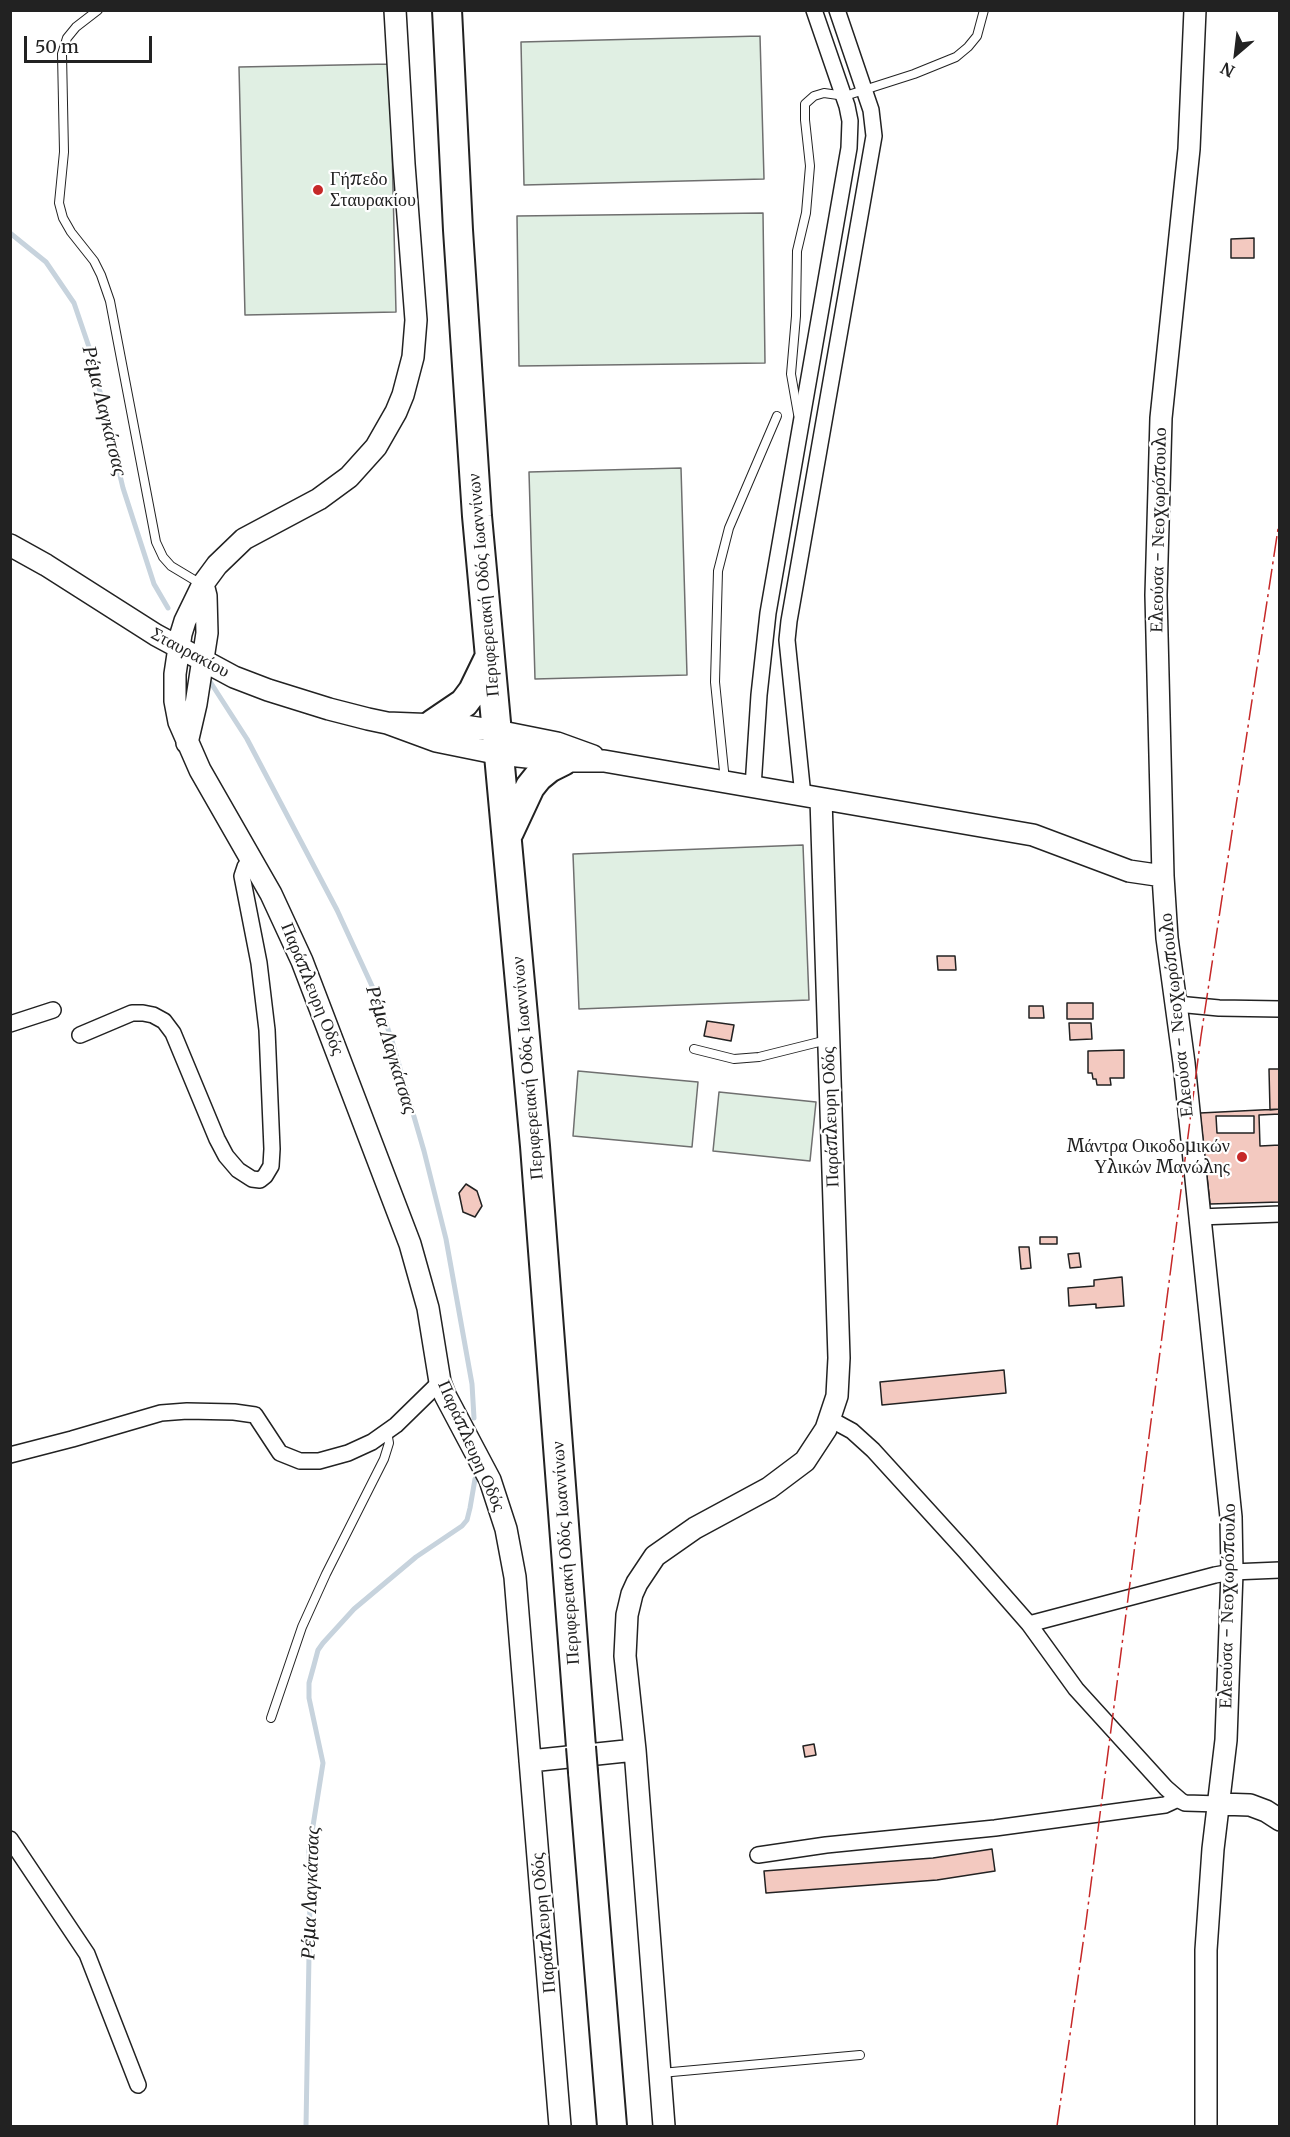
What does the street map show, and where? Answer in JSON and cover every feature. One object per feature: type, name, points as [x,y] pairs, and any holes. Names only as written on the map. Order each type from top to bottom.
[{"type":"highway","name":"Περιφερειακή Οδός Ιωαννίνων","points":[[447,10],[466,363],[489,658],[508,834],[535,1146],[612,2127]]},
{"type":"highway","points":[[433,724],[464,704],[482,676],[489,658]]},
{"type":"highway","points":[[508,834],[530,787],[549,768],[563,761]]},
{"type":"street","name":"Παράπλευρη Οδός","points":[[395,10],[416,320],[413,357],[403,395],[376,447],[349,477],[319,499],[244,539],[224,557],[203,584],[185,621],[178,648],[175,701],[179,722],[187,743],[280,911],[302,961],[410,1244],[428,1308],[440,1382],[490,1479],[512,1552],[560,2127]]},
{"type":"street","points":[[753,787],[765,634],[846,168],[850,128],[845,96],[814,10]]},
{"type":"street","points":[[812,797],[788,630],[874,136],[873,119],[837,10]]},
{"type":"street","name":"Ελεούσα - Νεοχωρόπουλο","points":[[1195,10],[1189,149],[1181,241],[1163,389],[1156,595],[1163,876],[1167,938],[1177,1004],[1228,1480],[1232,1572],[1226,1740],[1213,1849],[1206,1950],[1206,2127]]},
{"type":"street","name":"Σταυρακίου","points":[[10,545],[178,648],[234,677],[291,698],[387,723]]},
{"type":"street","points":[[187,743],[196,704],[208,618],[203,584]]},
{"type":"street","points":[[387,723],[433,724],[563,761],[604,761],[1033,835],[1129,871],[1163,876]]},
{"type":"street","points":[[387,723],[436,741],[556,743],[604,761]]},
{"type":"street","name":"Παράπλευρη Οδός","points":[[664,2127],[635,1750],[625,1656],[627,1615],[632,1594],[655,1556],[679,1538],[769,1488],[796,1470],[814,1451],[830,1419],[837,1396],[839,1358],[828,1040],[812,797]]},
{"type":"street","points":[[80,1035],[132,1013],[153,1015],[164,1022],[173,1033],[226,1156],[238,1170],[252,1179],[260,1180],[265,1176],[271,1166],[272,1149],[266,1020],[259,963],[242,876],[244,867],[251,858]]},
{"type":"street","points":[[1177,1004],[1219,1008],[1280,1009]]},
{"type":"street","points":[[10,1024],[53,1010]]},
{"type":"street","points":[[1199,1217],[1280,1214]]},
{"type":"street","points":[[10,1455],[161,1413],[187,1411],[251,1413],[261,1423],[276,1450],[283,1455],[300,1461],[319,1461],[363,1447],[387,1432],[440,1382]]},
{"type":"street","points":[[830,1419],[852,1431],[873,1450],[1029,1624],[1076,1689],[1178,1799],[1185,1803],[1250,1805],[1280,1820]]},
{"type":"street","points":[[1029,1624],[1232,1572],[1280,1570]]},
{"type":"street","points":[[530,1761],[635,1750]]},
{"type":"street","points":[[758,1855],[826,1845],[995,1828],[1166,1805],[1178,1799]]},
{"type":"street","points":[[10,1839],[58,1906],[87,1954],[98,1977],[138,2085]]},
{"type":"lane","points":[[98,10],[76,27],[67,38],[62,54],[63,152],[59,203],[63,218],[71,232],[94,261],[110,301],[156,542],[163,557],[171,566],[203,584]]},
{"type":"lane","points":[[801,424],[791,374],[796,316],[797,251],[806,213],[810,166],[805,104],[814,96],[824,93],[845,96],[914,74],[956,57],[977,36],[984,10]]},
{"type":"lane","points":[[725,782],[715,682],[718,571],[729,528],[777,416]]},
{"type":"lane","points":[[694,1049],[734,1059],[759,1057],[828,1040]]},
{"type":"lane","points":[[271,1718],[302,1628],[326,1574],[384,1459],[389,1443],[387,1432]]},
{"type":"lane","points":[[660,2073],[860,2055]]},
{"type":"green space","points":[[760,36],[764,179],[524,185],[521,42]]},
{"type":"green space","name":"Γήπεδο Σταυρακίου","points":[[390,64],[396,312],[245,315],[239,67]]},
{"type":"green space","points":[[763,213],[765,363],[519,366],[517,216]]},
{"type":"green space","points":[[681,468],[687,675],[535,679],[529,472]]},
{"type":"green space","points":[[803,845],[809,1000],[579,1009],[573,854]]},
{"type":"green space","points":[[578,1071],[698,1082],[692,1147],[573,1136]]},
{"type":"green space","points":[[719,1092],[816,1102],[810,1161],[713,1151]]},
{"type":"building","points":[[1254,238],[1254,258],[1231,258],[1231,239]]},
{"type":"building","points":[[937,956],[955,956],[956,970],[938,970]]},
{"type":"building","points":[[1067,1003],[1093,1003],[1093,1019],[1067,1019]]},
{"type":"building","points":[[1029,1006],[1043,1006],[1044,1018],[1029,1018]]},
{"type":"building","points":[[707,1021],[734,1025],[731,1041],[704,1036]]},
{"type":"building","points":[[1069,1023],[1091,1023],[1092,1039],[1070,1040]]},
{"type":"building","points":[[1124,1050],[1124,1078],[1110,1078],[1111,1085],[1097,1085],[1092,1073],[1088,1073],[1088,1051]]},
{"type":"building","points":[[1269,1069],[1280,1069],[1280,1109],[1270,1110]]},
{"type":"building","name":"Μάντρα Οικοδομικών Υλικών Μανώλης","points":[[1280,1109],[1280,1202],[1210,1204],[1200,1113]]},
{"type":"building","points":[[1280,1114],[1280,1145],[1260,1146],[1259,1115]]},
{"type":"building","points":[[1216,1116],[1254,1116],[1254,1133],[1217,1133]]},
{"type":"building","points":[[466,1184],[477,1191],[482,1206],[475,1217],[463,1212],[459,1193]]},
{"type":"building","points":[[1040,1237],[1057,1237],[1057,1244],[1040,1244]]},
{"type":"building","points":[[1019,1247],[1029,1247],[1031,1268],[1021,1269]]},
{"type":"building","points":[[1079,1253],[1081,1267],[1070,1268],[1068,1254]]},
{"type":"building","points":[[1122,1277],[1124,1306],[1096,1308],[1096,1304],[1069,1306],[1068,1288],[1094,1286],[1094,1280]]},
{"type":"building","points":[[1004,1370],[1006,1393],[882,1405],[880,1382]]},
{"type":"building","points":[[814,1744],[816,1755],[805,1757],[803,1746]]},
{"type":"building","points":[[992,1849],[995,1871],[937,1880],[766,1893],[764,1871],[933,1858]]},
{"type":"waterway","name":"Ρέμα Λαγκάτσας","points":[[10,233],[46,262],[74,303],[90,350],[123,488],[154,584],[168,608]]},
{"type":"waterway","name":"Ρέμα Λαγκάτσας","points":[[209,680],[247,739],[337,910],[378,999],[424,1151],[446,1239],[472,1384],[474,1418]]},
{"type":"waterway","name":"Ρέμα Λαγκάτσας","points":[[306,2126],[309,1851],[323,1763],[309,1698],[309,1683],[318,1650],[354,1609],[416,1557],[462,1526],[467,1520],[475,1479]]},
{"type":"power","points":[[1057,2126],[1086,1922],[1201,1036],[1280,516]]},
{"type":"place","name":"Γήπεδο Σταυρακίου","points":[[318,190]]},
{"type":"place","name":"Μάντρα Οικοδομικών Υλικών Μανώλης","points":[[1242,1157]]}]
